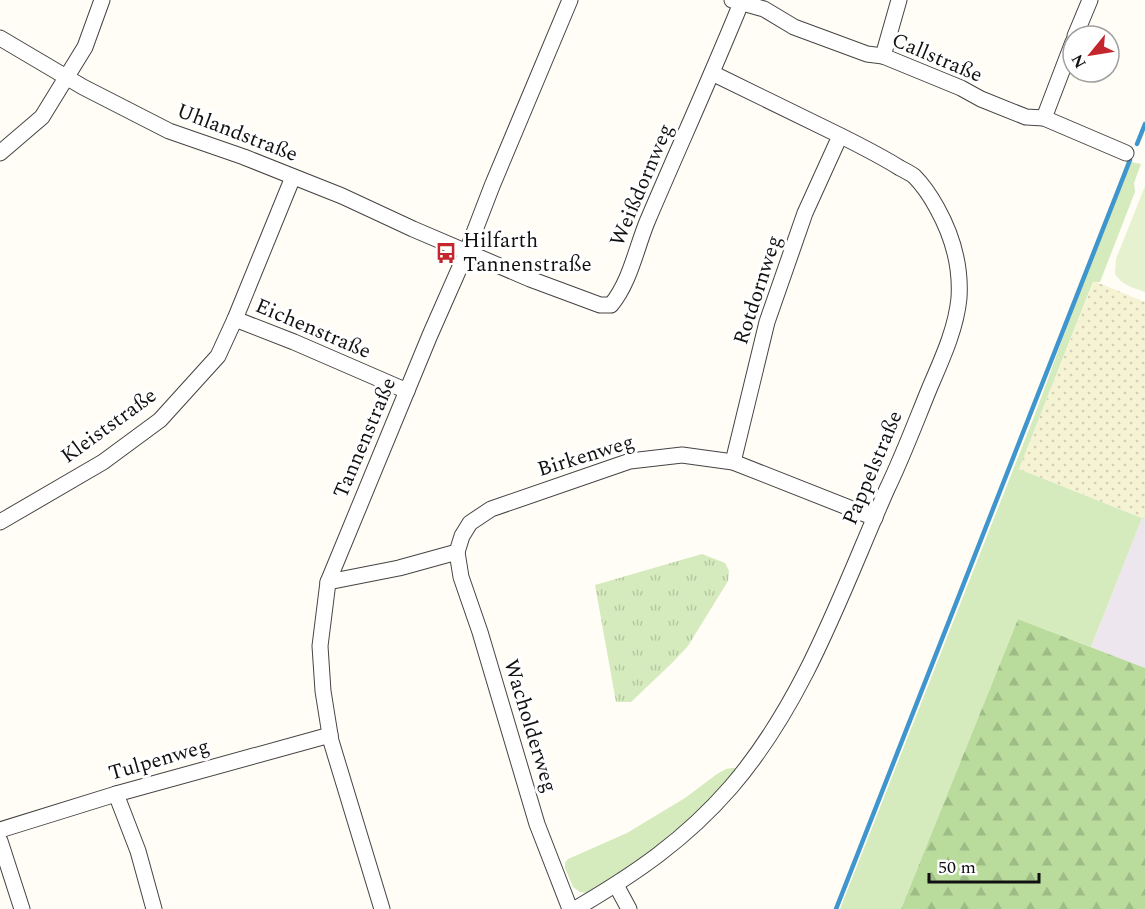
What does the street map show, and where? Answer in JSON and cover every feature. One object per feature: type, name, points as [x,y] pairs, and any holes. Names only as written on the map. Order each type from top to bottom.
[{"type":"street","points":[[0,153],[42,117],[85,46],[102,0]]},
{"type":"street","name":"Tannenstraße","points":[[382,909],[330,735],[323,691],[320,646],[328,582],[570,0]]},
{"type":"street","points":[[884,56],[899,0]]},
{"type":"street","points":[[1081,24],[1090,0]]},
{"type":"street","name":"Weißdornweg","points":[[467,251],[530,279],[600,305],[611,305],[626,278],[645,226],[712,73],[736,2]]},
{"type":"street","name":"Callstraße","points":[[736,2],[764,9],[794,27],[867,54],[884,56],[961,88],[981,99],[1026,117],[1044,118],[1126,153]]},
{"type":"street","name":"Uhlandstraße","points":[[0,38],[83,87],[169,130],[342,196],[467,251]]},
{"type":"street","name":"Pappelstraße","points":[[575,909],[644,867],[696,824],[759,752],[808,670],[875,518],[943,355],[953,326],[958,298],[956,255],[948,230],[937,207],[914,176],[882,156],[712,73]]},
{"type":"street","points":[[1044,118],[1061,73]]},
{"type":"street","name":"Rotdornweg","points":[[733,462],[767,322],[806,213],[840,136]]},
{"type":"street","name":"Kleiststraße","points":[[0,522],[103,462],[160,420],[218,356],[293,177]]},
{"type":"street","name":"Eichenstraße","points":[[235,319],[407,391]]},
{"type":"street","name":"Birkenweg","points":[[457,552],[470,523],[491,508],[630,461],[682,455],[733,462],[875,518]]},
{"type":"street","points":[[328,582],[399,568],[457,552]]},
{"type":"street","name":"Wacholderweg","points":[[457,552],[462,577],[537,824],[570,909]]},
{"type":"street","name":"Tulpenweg","points":[[0,830],[116,794],[330,735]]},
{"type":"street","points":[[116,794],[138,851],[154,909]]},
{"type":"street","points":[[0,841],[22,909]]},
{"type":"street","points":[[616,885],[629,909]]},
{"type":"shaded area","points":[[1094,281],[1145,302],[1145,519],[1019,469]]},
{"type":"shaded area","points":[[1142,518],[1145,519],[1145,668],[1091,647]]},
{"type":"green space","points":[[1127,161],[1141,164],[1134,183],[1135,192],[1100,282],[1093,282],[1019,469],[1142,518],[1091,647],[1018,619],[901,909],[840,909],[1037,409]]},
{"type":"green space","points":[[1145,186],[1145,292],[1124,283],[1115,274],[1116,259]]},
{"type":"green space","points":[[702,554],[725,563],[729,571],[728,581],[688,646],[631,702],[616,702],[595,585]]},
{"type":"green space","points":[[1018,619],[1145,668],[1145,909],[901,909]]},
{"type":"green space","points":[[735,768],[736,773],[698,814],[636,865],[587,893],[580,892],[573,887],[565,868],[568,859],[627,833],[685,798],[717,774],[726,769]]},
{"type":"waterway","points":[[1137,144],[1145,124]]},
{"type":"waterway","points":[[836,909],[1130,160]]},
{"type":"place","name":"Hilfarth Tannenstraße","points":[[446,253]]}]
